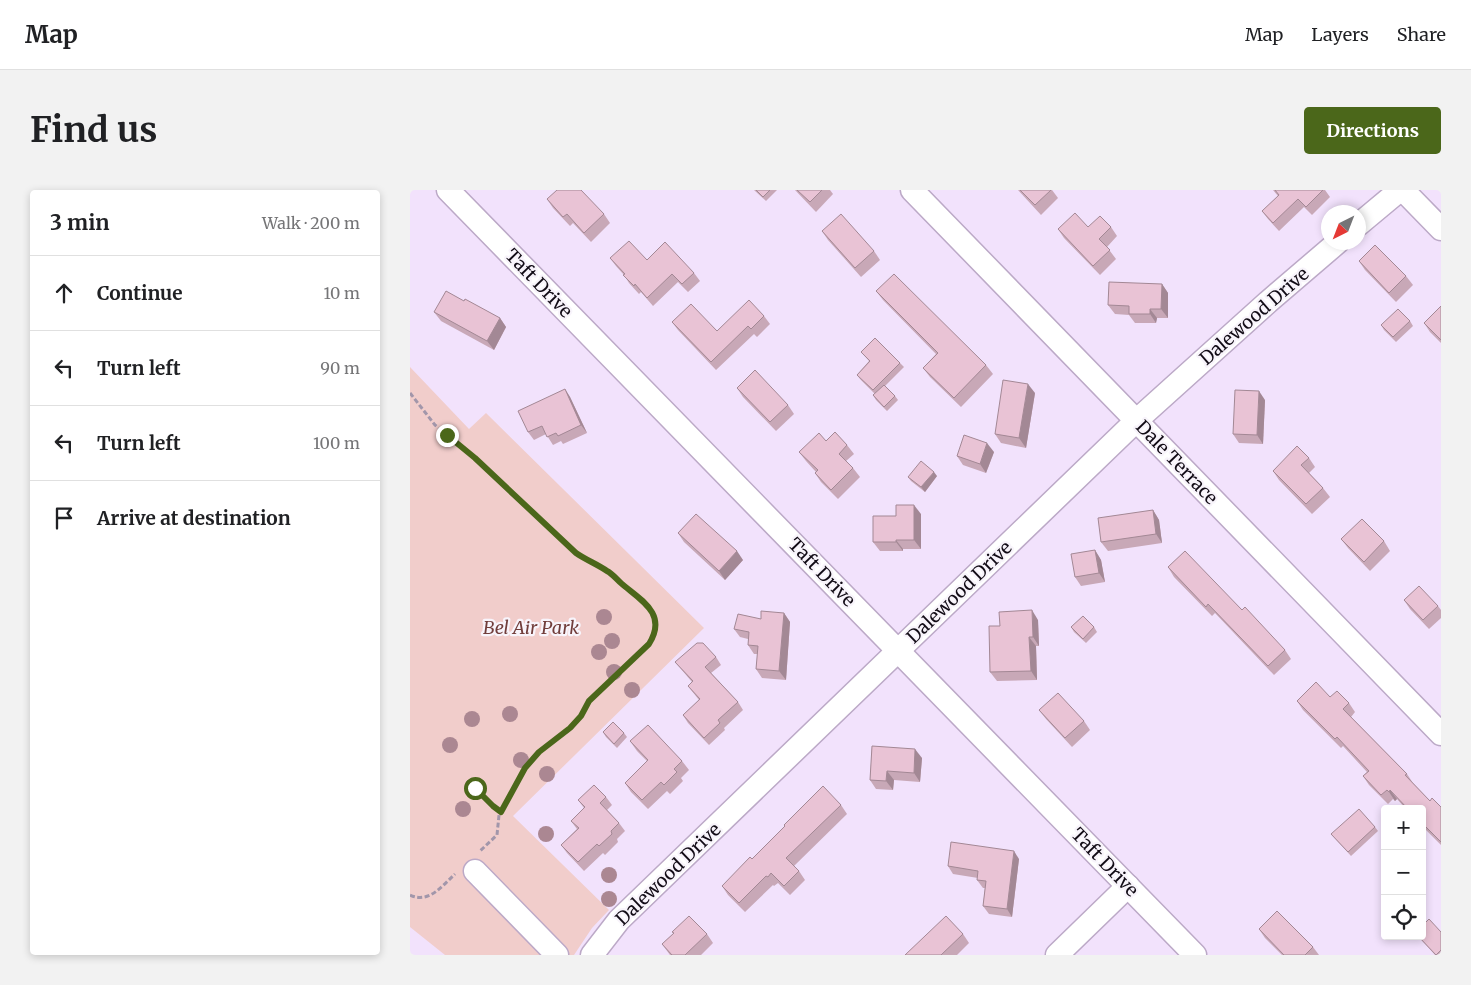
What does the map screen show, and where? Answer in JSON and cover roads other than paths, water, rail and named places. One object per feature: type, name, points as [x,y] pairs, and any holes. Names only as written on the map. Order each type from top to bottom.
[{"type":"street","name":"Taft Drive","points":[[448,190],[1195,955]]},
{"type":"street","name":"Dale Terrace","points":[[912,190],[1441,734]]},
{"type":"street","points":[[1366,218],[1401,190],[1441,229]]},
{"type":"street","name":"Dalewood Drive","points":[[592,955],[619,920],[1137,420],[1329,250]]},
{"type":"street","points":[[469,866],[557,955]]},
{"type":"street","points":[[1057,955],[1128,886]]},
{"type":"park label","name":"Bel Air Park","points":[[531,627]]}]
